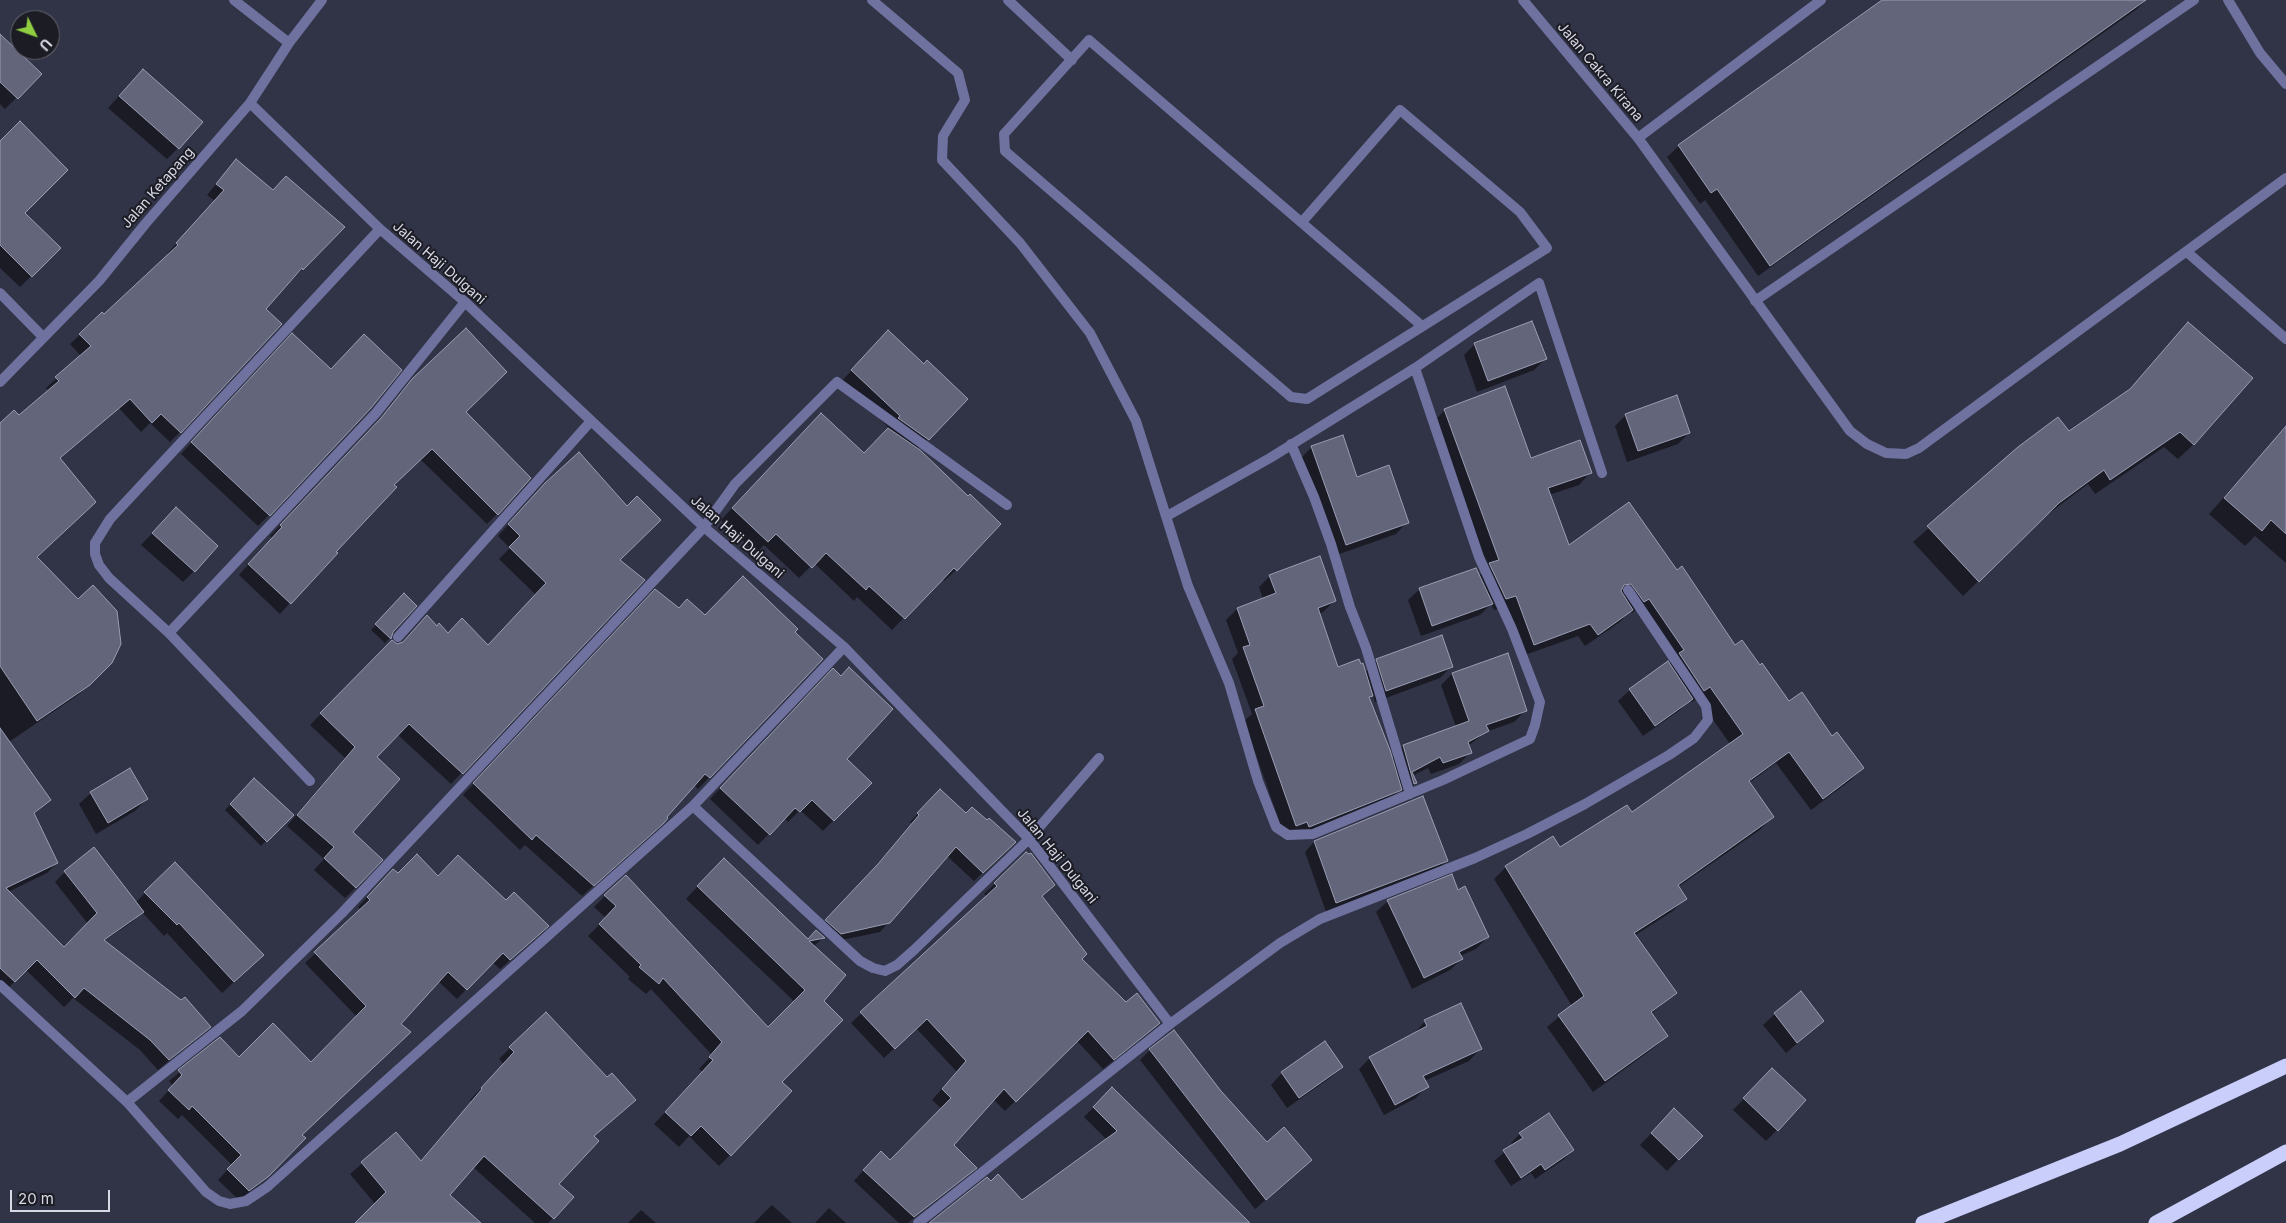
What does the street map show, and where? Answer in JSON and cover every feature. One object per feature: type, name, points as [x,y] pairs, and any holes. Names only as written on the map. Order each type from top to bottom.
[{"type":"highway","points":[[1923,1223],[2120,1144],[2286,1066]]},
{"type":"highway","points":[[2156,1223],[2286,1152]]},
{"type":"street","points":[[234,0],[289,43]]},
{"type":"street","name":"Jalan Ketapang","points":[[0,382],[98,281],[250,104],[289,43],[322,0]]},
{"type":"street","points":[[872,0],[958,73],[965,100],[943,136],[942,160],[1020,243],[1090,333],[1136,421],[1188,586],[1229,682],[1258,781],[1276,827],[1288,835],[1313,834],[1359,817],[1530,739],[1540,702],[1512,629],[1479,557],[1415,368]]},
{"type":"street","points":[[1009,0],[1072,60]]},
{"type":"street","name":"Jalan Cakra Kirana","points":[[1522,0],[1638,138],[1850,431],[1867,444],[1886,453],[1906,454],[1918,448],[2188,252],[2286,178]]},
{"type":"street","points":[[1638,138],[1821,0]]},
{"type":"street","points":[[1755,301],[2194,0]]},
{"type":"street","points":[[2228,0],[2260,53],[2286,84]]},
{"type":"street","points":[[1302,222],[1400,110],[1520,212],[1547,248],[1307,399],[1291,397],[1005,151],[1004,134],[1089,40],[1422,326]]},
{"type":"street","name":"Jalan Haji Dulgani","points":[[250,104],[380,229],[465,302],[704,527],[844,647],[1029,838],[1170,1024]]},
{"type":"street","points":[[310,781],[169,633],[109,578],[99,565],[95,554],[95,542],[110,519],[380,229]]},
{"type":"street","points":[[2188,252],[2286,339]]},
{"type":"street","points":[[1167,516],[1291,444],[1415,368],[1539,283],[1602,473]]},
{"type":"street","points":[[0,293],[43,337]]},
{"type":"street","points":[[169,633],[376,413],[465,302]]},
{"type":"street","points":[[127,1102],[242,1010],[342,913],[704,527],[735,484],[836,382],[1007,505]]},
{"type":"street","points":[[398,637],[590,421]]},
{"type":"street","points":[[1291,444],[1331,544],[1350,607],[1366,648],[1410,794]]},
{"type":"street","points":[[918,1223],[1170,1024],[1280,943],[1320,919],[1475,858],[1527,834],[1585,804],[1694,738],[1708,720],[1706,706],[1628,590]]},
{"type":"street","points":[[0,985],[127,1102],[206,1192],[219,1201],[230,1204],[246,1201],[267,1187],[693,806],[844,647]]},
{"type":"street","points":[[693,806],[860,961],[873,968],[885,971],[897,965],[914,950],[1029,838],[1099,758]]},
{"type":"building","points":[[1882,0],[2146,0],[1770,266],[1717,189],[1711,193],[1678,145]]},
{"type":"building","points":[[0,34],[10,44],[10,60],[27,60],[42,74],[18,99],[0,82]]},
{"type":"building","points":[[143,69],[203,122],[179,149],[119,96]]},
{"type":"building","points":[[20,121],[68,170],[25,213],[61,248],[32,277],[0,245],[0,141]]},
{"type":"building","points":[[236,159],[273,190],[286,176],[345,227],[303,270],[302,268],[266,309],[282,324],[181,433],[161,414],[152,423],[130,399],[60,458],[96,502],[37,557],[78,599],[93,585],[117,611],[121,644],[112,663],[90,685],[37,721],[0,666],[0,423],[14,410],[19,415],[59,381],[55,377],[91,346],[79,334],[102,312],[104,314],[178,245],[176,243],[224,190],[216,184]]},
{"type":"building","points":[[1532,321],[1547,359],[1488,381],[1474,343]]},
{"type":"building","points":[[2188,322],[2253,378],[2194,445],[2180,432],[2110,480],[2104,470],[2059,503],[1979,582],[1927,526],[2018,447],[2058,417],[2069,431],[2130,389]]},
{"type":"building","points":[[466,328],[507,372],[466,412],[531,478],[498,515],[432,449],[394,485],[397,487],[336,552],[338,553],[291,604],[248,564],[282,527],[280,525],[381,418],[412,379]]},
{"type":"building","points":[[888,330],[924,364],[927,360],[968,399],[929,440],[898,418],[900,416],[851,370]]},
{"type":"building","points":[[292,333],[331,369],[364,334],[402,370],[371,408],[270,516],[191,442]]},
{"type":"building","points":[[1505,386],[1531,458],[1580,440],[1592,473],[1548,488],[1569,545],[1629,502],[1677,570],[1682,566],[1735,645],[1742,640],[1760,665],[1762,663],[1789,701],[1802,692],[1832,736],[1837,732],[1864,768],[1823,799],[1789,752],[1749,781],[1774,817],[1678,885],[1687,899],[1634,933],[1677,993],[1651,1012],[1668,1036],[1605,1081],[1558,1015],[1584,996],[1505,866],[1553,836],[1560,847],[1627,805],[1632,812],[1743,734],[1710,687],[1704,691],[1679,653],[1684,650],[1649,599],[1644,602],[1631,584],[1624,585],[1621,591],[1633,610],[1598,635],[1590,624],[1534,645],[1516,596],[1506,599],[1489,563],[1499,560],[1444,409]]},
{"type":"building","points":[[1677,395],[1690,433],[1638,451],[1625,414]]},
{"type":"building","points":[[821,413],[864,453],[888,428],[920,450],[968,496],[970,494],[1001,524],[957,571],[954,568],[905,619],[869,586],[866,590],[826,553],[812,568],[776,534],[768,542],[732,508]]},
{"type":"building","points":[[2286,426],[2286,534],[2271,520],[2262,531],[2224,498]]},
{"type":"building","points":[[1343,435],[1357,477],[1389,465],[1409,523],[1346,545],[1311,446]]},
{"type":"building","points":[[579,452],[627,506],[637,496],[661,520],[620,560],[645,580],[463,774],[409,724],[377,757],[400,779],[353,832],[383,860],[356,888],[324,858],[334,847],[297,815],[355,747],[320,713],[392,640],[397,644],[403,642],[427,615],[437,626],[439,623],[448,633],[462,618],[488,645],[546,583],[509,547],[520,536],[508,524],[545,483]]},
{"type":"building","points":[[176,507],[218,546],[195,572],[152,533]]},
{"type":"building","points":[[1320,556],[1336,601],[1318,608],[1338,667],[1359,659],[1361,664],[1363,663],[1373,696],[1369,697],[1390,750],[1402,790],[1309,827],[1307,822],[1296,826],[1255,709],[1264,706],[1243,647],[1250,645],[1237,608],[1276,593],[1269,575]]},
{"type":"building","points":[[1476,568],[1493,604],[1432,626],[1419,588]]},
{"type":"building","points":[[743,576],[798,629],[795,632],[823,659],[710,778],[705,774],[667,817],[664,823],[594,886],[536,835],[532,840],[473,783],[655,589],[679,608],[687,599],[705,615]]},
{"type":"building","points":[[404,593],[417,606],[393,632],[391,639],[375,624]]},
{"type":"building","points":[[1442,635],[1453,667],[1386,691],[1376,659]]},
{"type":"building","points":[[1508,653],[1527,711],[1486,725],[1489,731],[1468,742],[1472,753],[1443,763],[1440,757],[1412,772],[1417,783],[1414,784],[1403,745],[1469,721],[1452,673]]},
{"type":"building","points":[[1668,661],[1693,699],[1655,726],[1629,689]]},
{"type":"building","points":[[849,667],[893,709],[847,759],[872,783],[834,821],[812,800],[800,812],[795,808],[770,835],[720,788],[833,668],[841,676]]},
{"type":"building","points":[[0,728],[51,800],[34,813],[58,863],[6,888],[64,947],[97,913],[64,871],[94,847],[144,912],[104,940],[181,1000],[185,997],[211,1027],[169,1060],[150,1040],[84,988],[75,998],[37,960],[15,982],[0,968]]},
{"type":"building","points":[[130,768],[148,799],[108,823],[90,792]]},
{"type":"building","points":[[254,778],[294,815],[267,842],[230,804]]},
{"type":"building","points":[[940,789],[966,813],[972,807],[987,820],[989,818],[1016,842],[983,873],[956,847],[890,923],[841,934],[825,920],[878,864],[919,815],[917,813]]},
{"type":"building","points":[[1423,796],[1448,861],[1336,903],[1314,841]]},
{"type":"building","points":[[1026,852],[1031,853],[1055,885],[1042,896],[1087,954],[1082,959],[1126,1002],[1137,993],[1160,1023],[1114,1060],[1088,1031],[1016,1102],[1004,1089],[954,1145],[977,1168],[914,1217],[863,1170],[881,1151],[890,1160],[951,1098],[942,1089],[966,1061],[927,1019],[895,1049],[860,1012],[997,886],[994,883]]},
{"type":"building","points":[[417,854],[438,876],[458,855],[506,900],[514,892],[549,926],[510,960],[503,953],[467,990],[448,972],[401,1024],[411,1032],[302,1135],[306,1138],[269,1176],[249,1191],[227,1169],[241,1155],[192,1106],[189,1110],[168,1090],[182,1075],[178,1070],[220,1037],[239,1057],[273,1023],[311,1062],[366,1006],[314,952],[370,900],[367,897],[393,869],[398,873]]},
{"type":"building","points":[[724,858],[808,939],[816,930],[825,938],[809,941],[846,975],[824,1001],[843,1020],[782,1082],[792,1091],[731,1156],[701,1126],[691,1136],[665,1112],[713,1060],[709,1057],[722,1042],[663,978],[659,984],[639,967],[641,965],[599,924],[616,906],[604,895],[626,875],[768,1027],[805,990],[697,886]]},
{"type":"building","points":[[175,862],[264,955],[234,982],[179,923],[177,925],[144,892]]},
{"type":"building","points":[[1452,874],[1458,890],[1465,886],[1489,937],[1459,952],[1463,959],[1424,978],[1387,900]]},
{"type":"building","points":[[1801,991],[1824,1021],[1797,1043],[1774,1013]]},
{"type":"building","points":[[1461,1003],[1482,1049],[1423,1076],[1429,1087],[1395,1105],[1369,1057],[1427,1026],[1424,1020]]},
{"type":"building","points":[[546,1012],[607,1077],[612,1073],[636,1100],[594,1136],[599,1141],[559,1184],[574,1197],[554,1219],[484,1156],[450,1195],[481,1223],[355,1223],[386,1192],[361,1162],[396,1132],[421,1161],[481,1088],[514,1052],[509,1047]]},
{"type":"building","points":[[1174,1030],[1221,1091],[1267,1142],[1284,1127],[1312,1160],[1266,1200],[1149,1049]]},
{"type":"building","points":[[1325,1041],[1343,1067],[1299,1098],[1281,1072]]},
{"type":"building","points":[[1772,1068],[1806,1100],[1778,1131],[1743,1098]]},
{"type":"building","points":[[1112,1087],[1250,1223],[929,1223],[987,1177],[991,1181],[998,1174],[1022,1200],[1117,1131],[1093,1107]]},
{"type":"building","points":[[1674,1108],[1703,1136],[1679,1160],[1651,1133]]},
{"type":"building","points":[[1549,1113],[1574,1150],[1545,1170],[1541,1164],[1521,1178],[1503,1150],[1523,1138],[1519,1133]]}]
